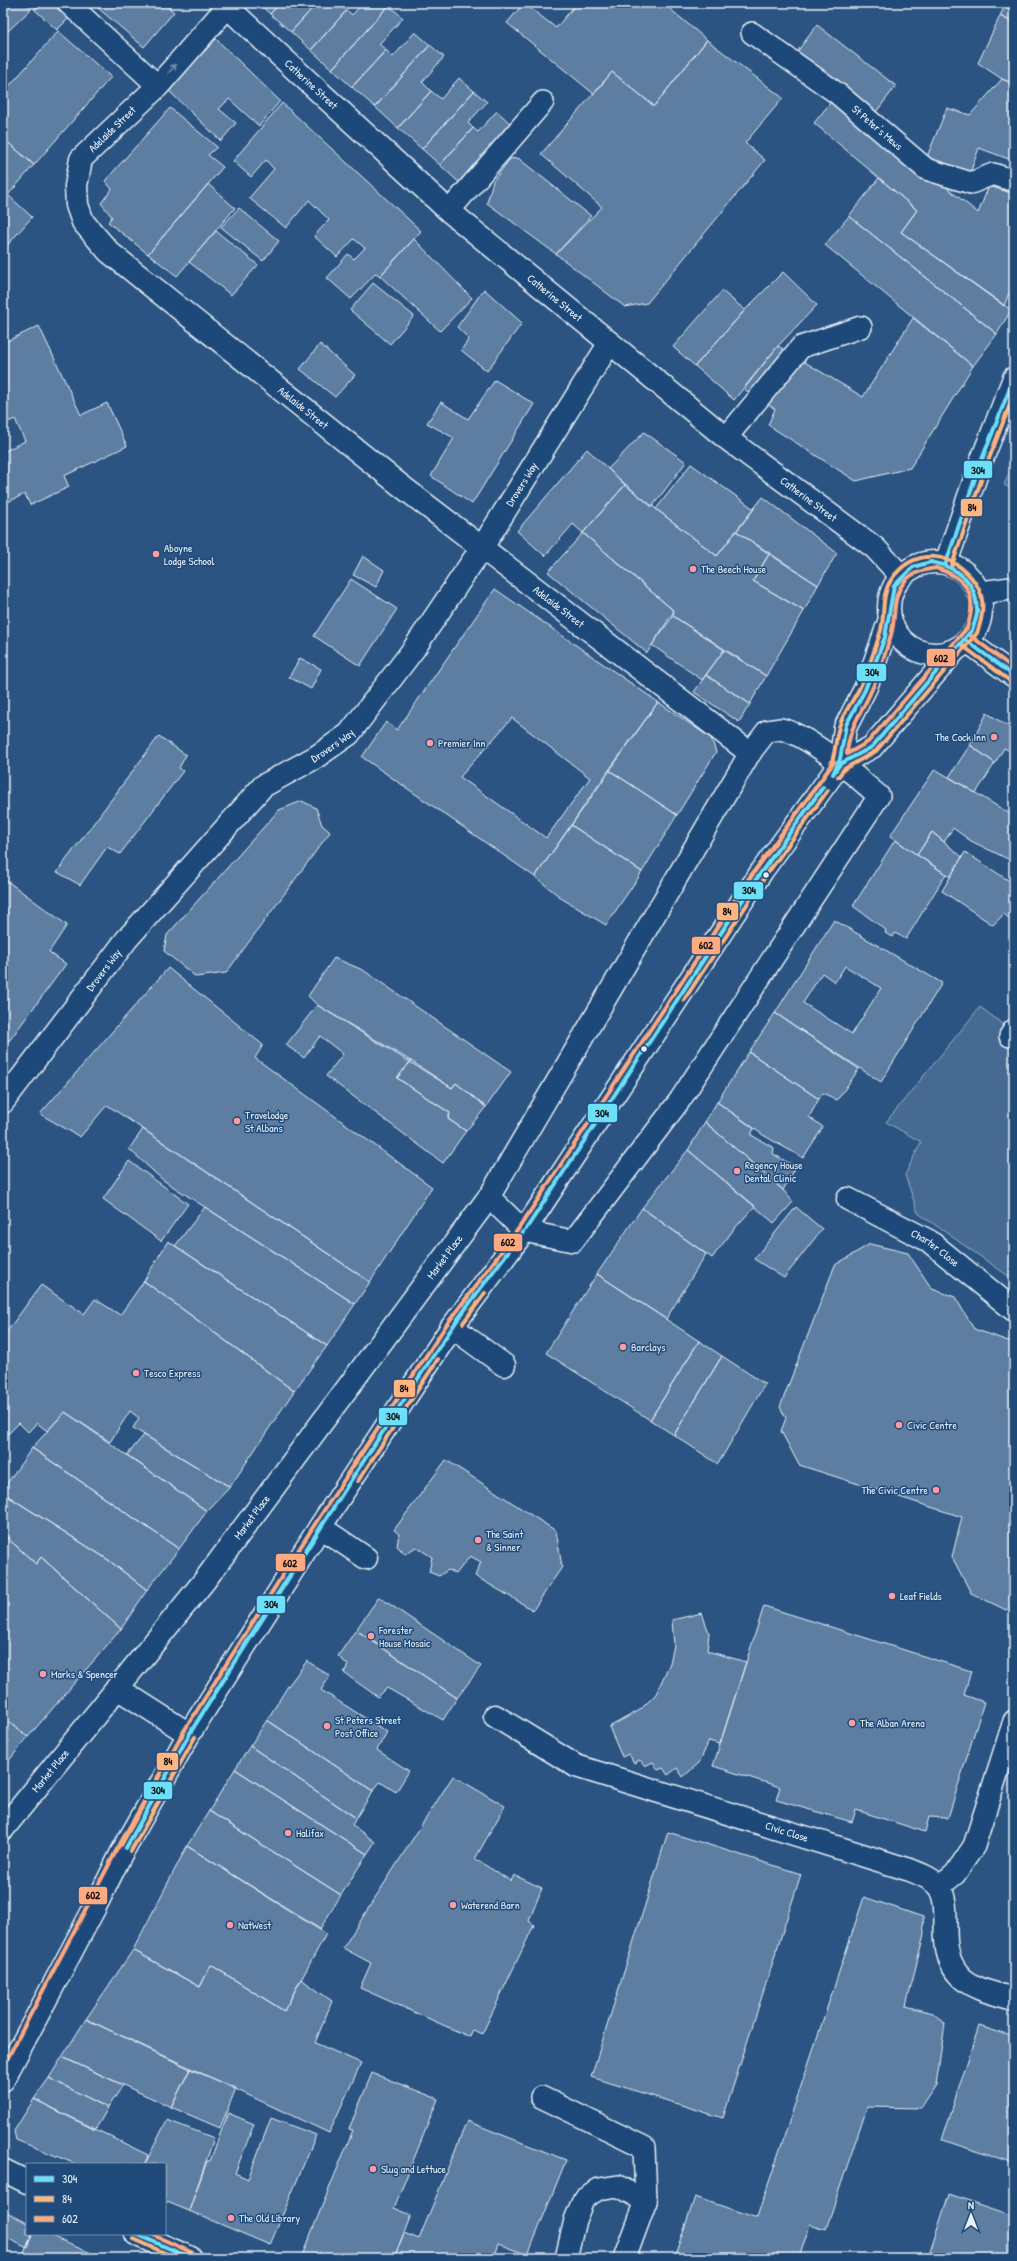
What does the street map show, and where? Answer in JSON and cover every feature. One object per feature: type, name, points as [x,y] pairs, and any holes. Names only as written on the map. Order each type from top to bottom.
[{"type":"street","name":"Adelaide Street","points":[[225,5],[158,86],[81,159],[76,186],[76,204],[83,222],[109,252],[400,485],[483,546],[750,753]]},
{"type":"street","name":"Catherine Street","points":[[225,5],[449,212],[726,438],[875,548],[901,576]]},
{"type":"street","name":"Drovers Way","points":[[3,1102],[126,939],[262,786],[316,757],[349,734],[413,650],[483,546],[610,344]]},
{"type":"street","points":[[946,563],[979,467],[1014,378]]},
{"type":"street","points":[[3,2080],[95,1907],[121,1854],[190,1734],[320,1526],[452,1327],[524,1231],[762,871],[840,764],[872,747],[975,631],[980,618],[981,606],[978,593],[971,580],[960,570],[946,563],[930,562],[920,565],[901,576],[890,596],[890,619],[866,687],[845,728],[840,764]]},
{"type":"street","points":[[978,593],[1014,588]]},
{"type":"street","points":[[890,619],[895,632],[904,643],[915,650],[929,654],[942,654],[961,645]]},
{"type":"street","points":[[961,645],[1014,676]]},
{"type":"street","name":"Market Place","points":[[3,1829],[10,1806],[117,1688],[205,1580],[489,1197]]},
{"type":"street","name":"Charter Close","points":[[848,1198],[929,1241],[1014,1310]]},
{"type":"street","points":[[452,1327],[504,1365]]},
{"type":"street","points":[[320,1526],[366,1558]]},
{"type":"street","points":[[117,1688],[190,1734]]},
{"type":"street","name":"Civic Close","points":[[495,1716],[576,1766],[910,1870],[926,1876],[939,1887]]},
{"type":"street","points":[[939,1887],[944,1904],[949,1962],[962,1977],[979,1988],[1014,1999]]},
{"type":"street","points":[[3,2170],[26,2182]]},
{"type":"street","points":[[138,2235],[190,2258]]},
{"type":"lane","points":[[68,3],[158,86]]},
{"type":"lane","name":"St Peter's Mews","points":[[752,33],[838,94],[926,169],[971,183],[993,174],[1014,181]]},
{"type":"lane","points":[[449,212],[543,102]]},
{"type":"lane","points":[[726,438],[801,347],[861,327]]},
{"type":"lane","points":[[781,729],[794,732],[840,764],[879,796],[680,1100],[573,1241],[524,1231],[489,1197],[750,753],[767,731],[781,729]]},
{"type":"lane","points":[[939,1887],[955,1874],[974,1846],[1014,1722]]},
{"type":"lane","points":[[541,2097],[644,2147],[646,2201],[625,2258]]},
{"type":"lane","points":[[566,2258],[575,2220],[584,2198],[599,2189],[618,2186],[646,2201]]},
{"type":"shaded area","points":[[1014,461],[1014,497],[1013,489],[1004,485]]},
{"type":"shaded area","points":[[980,1007],[1014,1032],[1014,1280],[918,1213],[905,1175],[921,1142],[886,1122]]},
{"type":"building","points":[[3,3],[25,3],[31,9],[3,36]]},
{"type":"building","points":[[41,3],[84,3],[57,30],[34,9]]},
{"type":"building","points":[[92,3],[164,3],[174,12],[144,47]]},
{"type":"building","points":[[258,3],[280,3],[270,14]]},
{"type":"building","points":[[280,3],[317,3],[291,32],[270,14]]},
{"type":"building","points":[[317,3],[342,3],[341,5],[347,10],[311,50],[291,32]]},
{"type":"building","points":[[363,3],[387,3],[389,5],[332,69],[311,50],[347,10],[352,15]]},
{"type":"building","points":[[524,3],[556,28],[577,3],[663,3],[707,40],[654,106],[612,72],[594,94],[507,23]]},
{"type":"building","points":[[1006,3],[1014,3],[1014,23],[1000,16]]},
{"type":"building","points":[[389,5],[403,18],[379,44],[386,50],[352,87],[332,69]]},
{"type":"building","points":[[1000,16],[1014,23],[1014,84],[1002,79],[978,63]]},
{"type":"building","points":[[817,25],[896,86],[876,112],[797,52]]},
{"type":"building","points":[[58,31],[111,77],[34,165],[3,138],[3,93]]},
{"type":"building","points":[[415,32],[430,45],[375,107],[352,87],[386,50],[393,57]]},
{"type":"building","points":[[216,39],[280,101],[259,126],[229,99],[219,109],[236,123],[221,141],[168,90]]},
{"type":"building","points":[[707,40],[783,98],[745,143],[765,160],[647,303],[625,307],[556,254],[602,207],[541,154],[612,72],[654,106]]},
{"type":"building","points":[[430,45],[444,57],[422,82],[431,91],[398,128],[375,107]]},
{"type":"building","points":[[459,78],[474,91],[422,149],[398,128],[431,91],[441,99]]},
{"type":"building","points":[[1002,79],[1014,84],[1014,161],[979,148],[970,173],[926,159],[947,108],[970,115]]},
{"type":"building","points":[[474,91],[487,102],[468,123],[473,128],[440,165],[422,149]]},
{"type":"building","points":[[835,97],[978,213],[989,186],[1014,194],[1014,280],[1004,306],[901,232],[917,210],[814,123]]},
{"type":"building","points":[[282,103],[421,231],[380,276],[376,273],[351,299],[327,278],[348,254],[354,259],[365,248],[354,239],[337,257],[314,236],[329,220],[309,200],[286,228],[249,198],[274,169],[266,160],[251,177],[233,161]]},
{"type":"building","points":[[170,108],[217,147],[208,155],[223,167],[148,254],[108,222],[112,217],[101,203],[112,189],[105,181]]},
{"type":"building","points":[[497,111],[515,128],[463,186],[440,165],[473,128],[478,132]]},
{"type":"building","points":[[3,138],[34,165],[8,195],[32,217],[3,250]]},
{"type":"building","points":[[518,158],[591,216],[556,254],[487,203],[493,181],[510,159]]},
{"type":"building","points":[[879,178],[917,210],[901,232],[1011,310],[997,334],[849,216]]},
{"type":"building","points":[[208,184],[235,208],[177,276],[148,254]]},
{"type":"building","points":[[239,208],[279,241],[263,261],[221,227]]},
{"type":"building","points":[[849,216],[997,334],[973,366],[825,245]]},
{"type":"building","points":[[216,231],[258,265],[231,295],[189,262]]},
{"type":"building","points":[[414,239],[472,298],[440,331],[380,276]]},
{"type":"building","points":[[783,272],[817,305],[778,346],[734,400],[695,366],[745,310]]},
{"type":"building","points":[[373,283],[414,316],[390,344],[350,310]]},
{"type":"building","points":[[484,289],[522,323],[487,371],[461,350],[469,339],[457,327]]},
{"type":"building","points":[[722,291],[745,310],[695,366],[673,347]]},
{"type":"building","points":[[913,318],[973,366],[910,468],[856,481],[768,425],[775,409],[744,389],[778,346],[863,397]]},
{"type":"building","points":[[39,326],[81,415],[107,403],[127,446],[64,476],[69,487],[30,505],[25,494],[3,504],[3,447],[5,451],[25,441],[15,419],[3,424],[3,343]]},
{"type":"building","points":[[320,344],[355,375],[335,397],[300,369]]},
{"type":"building","points":[[495,380],[534,404],[472,504],[431,476],[454,438],[427,423],[441,402],[468,419]]},
{"type":"building","points":[[644,432],[686,462],[652,507],[608,469]]},
{"type":"building","points":[[587,449],[625,485],[583,533],[573,524],[545,556],[517,531]]},
{"type":"building","points":[[691,464],[754,509],[717,556],[656,509]]},
{"type":"building","name":"The Beech House","points":[[625,485],[717,556],[736,531],[769,554],[753,581],[804,611],[766,676],[673,616],[674,611],[583,533]]},
{"type":"building","points":[[763,497],[837,553],[818,585],[736,531]]},
{"type":"building","points":[[583,533],[674,611],[647,653],[548,572]]},
{"type":"building","points":[[769,554],[818,585],[804,611],[753,581]]},
{"type":"building","points":[[363,556],[384,570],[376,587],[353,575]]},
{"type":"building","points":[[351,579],[397,609],[360,666],[314,636]]},
{"type":"building","name":"Premier Inn","points":[[495,589],[658,702],[535,877],[362,757],[386,722],[397,730]],"holes":[[[512,718],[590,778],[546,838],[460,777]]]},
{"type":"building","points":[[673,616],[724,650],[702,680],[652,645]]},
{"type":"building","points":[[724,650],[766,676],[750,704],[706,675]]},
{"type":"building","points":[[300,658],[321,669],[311,689],[289,677]]},
{"type":"building","points":[[706,675],[750,704],[739,722],[694,692]]},
{"type":"building","points":[[658,702],[711,738],[716,752],[677,815],[609,770]]},
{"type":"building","name":"The Cock Inn","points":[[987,713],[1014,730],[1014,753],[1004,748],[995,763],[970,745]]},
{"type":"building","points":[[159,736],[186,755],[179,768],[183,771],[120,854],[107,847],[80,885],[57,872]]},
{"type":"building","points":[[970,745],[995,763],[976,793],[949,777]]},
{"type":"building","points":[[935,769],[1014,816],[1014,862],[971,841],[953,828],[944,842],[932,832],[917,855],[890,836]]},
{"type":"building","points":[[609,770],[677,815],[642,872],[571,825]]},
{"type":"building","points":[[302,801],[316,808],[322,825],[330,832],[226,973],[196,977],[164,951],[167,935],[279,810]]},
{"type":"building","points":[[571,825],[642,872],[606,925],[564,900],[535,877]]},
{"type":"building","points":[[932,832],[962,857],[950,877],[917,855]]},
{"type":"building","points":[[895,840],[946,874],[906,939],[895,933],[893,937],[885,933],[886,930],[853,906]]},
{"type":"building","points":[[965,852],[1014,884],[1014,895],[1011,900],[1014,902],[1014,923],[1004,914],[993,925],[942,891]]},
{"type":"building","points":[[3,878],[67,925],[49,952],[66,964],[9,1041],[3,1036]]},
{"type":"building","points":[[834,920],[942,983],[881,1082],[775,1013]],"holes":[[[845,966],[881,988],[852,1034],[803,1003],[822,973],[835,982]]]},
{"type":"building","points":[[334,958],[363,970],[511,1072],[486,1107],[456,1083],[452,1088],[317,1005],[308,996]]},
{"type":"building","name":"Travelodge St Albans","points":[[168,968],[263,1045],[255,1058],[432,1187],[370,1282],[107,1105],[80,1137],[40,1114]]},
{"type":"building","points":[[317,1005],[411,1061],[397,1078],[450,1113],[448,1119],[466,1131],[443,1163],[326,1076],[343,1054],[320,1036],[304,1058],[286,1045]]},
{"type":"building","points":[[775,1013],[859,1069],[837,1100],[823,1093],[819,1099],[749,1052]]},
{"type":"building","points":[[749,1052],[819,1099],[809,1117],[823,1127],[803,1158],[763,1135],[717,1102]]},
{"type":"building","points":[[411,1061],[452,1088],[456,1083],[486,1107],[466,1131],[448,1119],[450,1113],[397,1078]]},
{"type":"building","points":[[717,1102],[754,1128],[751,1135],[774,1148],[773,1154],[796,1167],[783,1190],[705,1122]]},
{"type":"building","name":"Regency House Dental Clinic","points":[[705,1122],[783,1190],[793,1202],[774,1223],[688,1150]]},
{"type":"building","points":[[143,1129],[370,1282],[355,1304],[163,1180],[129,1149]]},
{"type":"building","points":[[688,1150],[755,1206],[734,1229],[712,1258],[642,1208]]},
{"type":"building","points":[[129,1161],[188,1204],[161,1241],[103,1199]]},
{"type":"building","points":[[205,1207],[355,1304],[327,1346],[175,1246]]},
{"type":"building","points":[[796,1207],[822,1229],[784,1278],[754,1259]]},
{"type":"building","points":[[642,1208],[706,1254],[666,1319],[597,1274]]},
{"type":"building","points":[[168,1241],[327,1346],[294,1391],[144,1281]]},
{"type":"building","name":"Civic Centre","points":[[870,1244],[908,1253],[932,1289],[955,1297],[974,1329],[1014,1343],[1014,1605],[1006,1610],[971,1593],[952,1557],[962,1517],[799,1465],[781,1431],[786,1418],[780,1407],[835,1265]]},
{"type":"building","name":"Barclays","points":[[597,1274],[699,1341],[650,1420],[546,1353]]},
{"type":"building","name":"Tesco Express","points":[[144,1281],[294,1391],[230,1487],[133,1428],[139,1418],[130,1411],[110,1442],[65,1412],[47,1431],[37,1423],[28,1432],[19,1423],[7,1435],[3,1432],[3,1337],[41,1285],[84,1314],[95,1299],[120,1315]]},
{"type":"building","points":[[699,1341],[722,1356],[674,1435],[650,1420]]},
{"type":"building","points":[[722,1356],[765,1384],[718,1464],[674,1435]]},
{"type":"building","points":[[65,1412],[207,1511],[179,1549],[32,1448]]},
{"type":"building","points":[[144,1435],[230,1487],[207,1511],[127,1455]]},
{"type":"building","points":[[32,1448],[179,1549],[147,1590],[107,1559],[3,1493],[3,1489]]},
{"type":"building","name":"The Saint & Sinner","points":[[446,1460],[556,1531],[562,1567],[533,1610],[475,1576],[481,1562],[470,1556],[456,1574],[448,1570],[439,1576],[429,1572],[432,1557],[416,1547],[405,1554],[397,1546],[399,1534],[394,1530]]},
{"type":"building","points":[[3,1493],[107,1559],[147,1590],[121,1629],[41,1557],[36,1564],[3,1534]]},
{"type":"building","name":"Marks & Spencer","points":[[3,1534],[36,1564],[41,1557],[121,1629],[28,1737],[3,1718]]},
{"type":"building","points":[[379,1597],[481,1666],[457,1698],[356,1630]]},
{"type":"building","name":"The Alban Arena","points":[[764,1606],[971,1671],[964,1695],[984,1702],[948,1818],[929,1817],[925,1832],[856,1810],[852,1822],[776,1800],[780,1787],[713,1766]]},
{"type":"building","points":[[702,1613],[709,1633],[707,1651],[746,1662],[720,1744],[709,1741],[699,1763],[683,1777],[677,1768],[668,1775],[663,1768],[658,1770],[653,1762],[645,1766],[640,1760],[634,1763],[629,1754],[622,1757],[609,1727],[640,1710],[656,1694],[670,1663],[674,1645],[672,1620]]},
{"type":"building","points":[[356,1630],[457,1698],[443,1720],[387,1688],[378,1697],[344,1673],[348,1665],[338,1656]]},
{"type":"building","name":"St Peters Street Post Office","points":[[307,1661],[330,1676],[321,1690],[387,1732],[377,1750],[409,1771],[396,1792],[380,1782],[373,1791],[267,1720],[288,1686]]},
{"type":"building","points":[[3,1718],[28,1737],[3,1768]]},
{"type":"building","points":[[267,1720],[373,1791],[356,1818],[250,1746]]},
{"type":"building","points":[[250,1746],[356,1818],[352,1825],[375,1842],[367,1854],[235,1769]]},
{"type":"building","name":"Halifax","points":[[235,1769],[367,1854],[341,1895],[209,1811]]},
{"type":"building","name":"Waterend Barn","points":[[453,1776],[505,1806],[475,1859],[511,1881],[514,1875],[542,1888],[529,1921],[534,1925],[482,2034],[473,2030],[470,2037],[360,1988],[371,1963],[343,1948]]},
{"type":"building","points":[[209,1811],[341,1895],[320,1929],[187,1846]]},
{"type":"building","points":[[668,1832],[801,1874],[723,2118],[591,2077]]},
{"type":"building","name":"NatWest","points":[[187,1846],[326,1934],[284,2011],[211,1965],[200,1987],[133,1950]]},
{"type":"building","points":[[864,1897],[923,1917],[924,1934],[906,2006],[933,2013],[945,2024],[936,2085],[921,2108],[867,2107],[826,2229],[810,2224],[799,2258],[674,2258],[695,2197],[757,2218]]},
{"type":"building","points":[[133,1950],[200,1987],[211,1965],[284,2011],[301,1979],[332,2001],[315,2043],[361,2063],[329,2133],[86,2019]]},
{"type":"building","points":[[86,2019],[190,2069],[171,2107],[62,2057]]},
{"type":"building","points":[[979,2026],[1014,2037],[1014,2163],[942,2140]]},
{"type":"building","points":[[62,2057],[123,2085],[108,2108],[49,2078]]},
{"type":"building","points":[[190,2069],[236,2088],[220,2128],[171,2107]]},
{"type":"building","name":"Slug and Lettuce","points":[[372,2073],[438,2099],[394,2208],[411,2215],[394,2258],[301,2258],[353,2130],[349,2129]]},
{"type":"building","points":[[49,2078],[108,2108],[95,2130],[34,2099]]},
{"type":"building","points":[[34,2099],[148,2155],[145,2163],[74,2163],[16,2140],[14,2131]]},
{"type":"building","points":[[228,2113],[254,2124],[235,2173],[248,2179],[271,2118],[316,2135],[270,2245],[189,2211],[207,2161],[210,2161]]},
{"type":"building","points":[[167,2120],[214,2138],[189,2211],[166,2201],[166,2163],[146,2163]]},
{"type":"building","points":[[467,2121],[566,2160],[528,2255],[498,2244],[493,2258],[394,2258],[404,2233],[419,2239]]},
{"type":"building","points":[[949,2194],[1014,2216],[1014,2258],[928,2258]]},
{"type":"building","points":[[3,2210],[26,2222],[26,2235],[32,2235],[27,2248],[7,2238],[3,2246]]},
{"type":"building","points":[[32,2235],[51,2235],[71,2245],[104,2258],[22,2258]]},
{"type":"transit line","name":"304","points":[[946,563],[979,467],[1014,378]]},
{"type":"transit line","name":"84","points":[[952,565],[985,469],[1014,394]]},
{"type":"transit line","name":"84","points":[[828,770],[833,759],[840,724],[862,682],[881,630],[886,592],[891,580],[911,561],[923,557],[946,559],[957,565],[967,573],[976,584],[981,596],[982,614],[977,633],[876,751],[844,769],[838,777]]},
{"type":"transit line","name":"304","points":[[931,562],[957,571],[969,583],[976,599],[977,609],[972,630],[872,747],[840,764],[833,774],[840,759],[846,725],[865,690],[885,637],[894,586],[913,567],[931,562]]},
{"type":"transit line","name":"602","points":[[936,568],[956,577],[968,590],[971,607],[967,628],[868,742],[847,754],[850,735],[875,683],[891,635],[895,602],[899,590],[905,581],[912,575],[921,571],[936,568]]},
{"type":"transit line","name":"602","points":[[971,636],[1014,669]]},
{"type":"transit line","name":"304","points":[[967,641],[1014,676]]},
{"type":"transit line","name":"84","points":[[963,646],[1010,681]]},
{"type":"transit line","name":"602","points":[[3,2067],[116,1851],[184,1731],[315,1524],[447,1324],[519,1228],[757,868],[834,762]]},
{"type":"transit line","name":"84","points":[[674,994],[747,881],[819,783]]},
{"type":"transit line","name":"304","points":[[679,997],[752,885],[823,787]]},
{"type":"transit line","name":"304","points":[[679,997],[762,871],[823,787]]},
{"type":"transit line","name":"84","points":[[684,1000],[767,874],[828,790]]},
{"type":"transit line","name":"304","points":[[526,1229],[679,997]]},
{"type":"transit line","name":"304","points":[[526,1229],[679,997]]},
{"type":"transit line","name":"304","points":[[480,1289],[523,1232]]},
{"type":"transit line","name":"304","points":[[480,1289],[523,1232]]},
{"type":"transit line","name":"84","points":[[453,1316],[476,1286]]},
{"type":"transit line","name":"304","points":[[458,1319],[480,1289]]},
{"type":"transit line","name":"304","points":[[458,1319],[480,1289]]},
{"type":"transit line","name":"84","points":[[463,1323],[485,1293]]},
{"type":"transit line","name":"304","points":[[433,1356],[458,1319]]},
{"type":"transit line","name":"304","points":[[433,1356],[458,1319]]},
{"type":"transit line","name":"84","points":[[347,1474],[428,1353]]},
{"type":"transit line","name":"304","points":[[353,1477],[433,1356]]},
{"type":"transit line","name":"304","points":[[353,1477],[433,1356]]},
{"type":"transit line","name":"84","points":[[358,1481],[438,1359]]},
{"type":"transit line","name":"304","points":[[190,1733],[353,1477]]},
{"type":"transit line","name":"304","points":[[190,1733],[353,1477]]},
{"type":"transit line","name":"84","points":[[121,1845],[185,1730]]},
{"type":"transit line","name":"304","points":[[126,1848],[190,1733]]},
{"type":"transit line","name":"304","points":[[126,1848],[190,1733]]},
{"type":"transit line","name":"84","points":[[131,1851],[195,1737]]},
{"type":"transit line","name":"304","points":[[138,2235],[191,2258]]},
{"type":"transit line","name":"602","points":[[153,2235],[193,2253]]},
{"type":"transit line","name":"84","points":[[134,2239],[176,2258]]},
{"type":"place","name":"Aboyne Lodge School","points":[[156,554]]},
{"type":"place","name":"The Beech House","points":[[693,569]]},
{"type":"place","name":"The Cock Inn","points":[[994,737]]},
{"type":"place","name":"Premier Inn","points":[[430,743]]},
{"type":"place","name":"Travelodge St Albans","points":[[237,1121]]},
{"type":"place","name":"Regency House Dental Clinic","points":[[737,1171]]},
{"type":"place","name":"Barclays","points":[[623,1347]]},
{"type":"place","name":"Tesco Express","points":[[136,1373]]},
{"type":"place","name":"Civic Centre","points":[[899,1425]]},
{"type":"place","name":"The Civic Centre","points":[[936,1490]]},
{"type":"place","name":"The Saint & Sinner","points":[[478,1540]]},
{"type":"place","name":"Leaf Fields","points":[[892,1596]]},
{"type":"place","name":"Forester House Mosaic","points":[[371,1636]]},
{"type":"place","name":"Marks & Spencer","points":[[43,1674]]},
{"type":"place","name":"The Alban Arena","points":[[852,1723]]},
{"type":"place","name":"St Peters Street Post Office","points":[[327,1726]]},
{"type":"place","name":"Halifax","points":[[288,1833]]},
{"type":"place","name":"Waterend Barn","points":[[453,1905]]},
{"type":"place","name":"NatWest","points":[[230,1925]]},
{"type":"place","name":"Slug and Lettuce","points":[[373,2169]]},
{"type":"place","name":"The Old Library","points":[[231,2218]]}]
